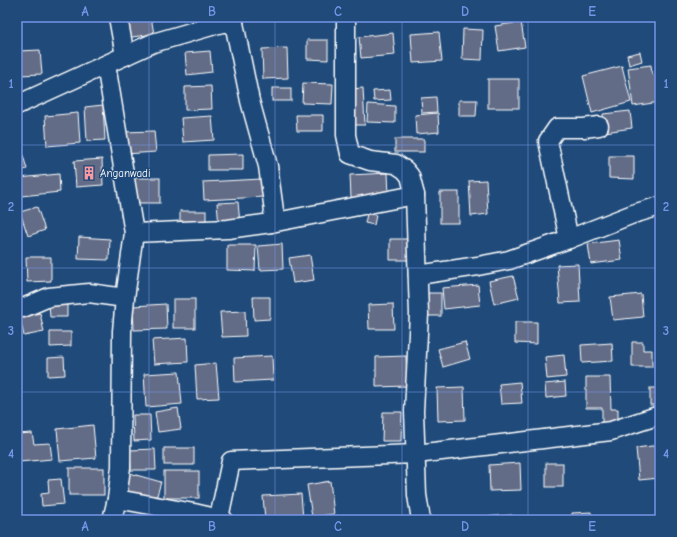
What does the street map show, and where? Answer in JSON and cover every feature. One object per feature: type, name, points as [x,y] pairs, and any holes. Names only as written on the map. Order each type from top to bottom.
[{"type":"street","points":[[118,17],[125,56]]},
{"type":"street","points":[[346,17],[346,135],[350,154],[370,161],[396,164],[405,170],[410,176],[415,195],[419,314],[414,411],[417,495],[421,520]]},
{"type":"street","points":[[17,105],[153,43],[234,20],[250,101],[268,166],[274,211],[271,222]]},
{"type":"street","points":[[106,64],[134,232],[122,331],[121,467],[117,499],[112,520]]},
{"type":"street","points":[[569,239],[548,141],[557,128],[584,128],[599,126]]},
{"type":"street","points":[[134,232],[228,229],[415,195]]},
{"type":"street","points":[[418,275],[509,260],[633,214],[660,206]]},
{"type":"street","points":[[24,308],[49,297],[90,293],[125,298]]},
{"type":"street","points":[[117,499],[222,519],[230,462],[416,454],[611,431],[660,415]]},
{"type":"building","points":[[124,17],[151,17],[154,34],[125,38]]},
{"type":"building","points":[[300,17],[323,17],[323,20],[300,21]]},
{"type":"building","points":[[521,22],[525,47],[499,51],[495,26]]},
{"type":"building","points":[[463,29],[483,30],[482,60],[462,59]]},
{"type":"building","points":[[439,32],[442,61],[413,63],[411,34]]},
{"type":"building","points":[[393,33],[395,55],[361,58],[359,37]]},
{"type":"building","points":[[307,40],[328,40],[328,60],[307,59]]},
{"type":"building","points":[[287,48],[288,78],[263,79],[262,49]]},
{"type":"building","points":[[40,50],[42,74],[20,75],[18,51]]},
{"type":"building","points":[[210,51],[212,72],[187,75],[185,53]]},
{"type":"building","points":[[640,52],[642,61],[629,65],[627,55]]},
{"type":"building","points":[[651,65],[652,75],[658,74],[660,85],[660,102],[633,106],[628,68]]},
{"type":"building","points":[[622,66],[631,102],[592,113],[583,76]]},
{"type":"building","points":[[488,79],[519,79],[519,108],[488,108]]},
{"type":"building","points":[[303,83],[333,84],[332,104],[302,103]]},
{"type":"building","points":[[211,86],[212,109],[185,110],[185,87]]},
{"type":"building","points":[[272,88],[291,88],[291,101],[272,101]]},
{"type":"building","points":[[363,88],[365,125],[352,125],[350,89]]},
{"type":"building","points":[[390,90],[391,100],[374,101],[373,91]]},
{"type":"building","points":[[436,97],[437,112],[422,113],[421,98]]},
{"type":"building","points":[[459,100],[477,100],[476,116],[459,116]]},
{"type":"building","points":[[368,104],[395,106],[395,123],[367,122]]},
{"type":"building","points":[[103,105],[105,140],[87,141],[85,107]]},
{"type":"building","points":[[630,111],[632,128],[605,132],[603,114]]},
{"type":"building","points":[[78,113],[80,143],[47,146],[45,116]]},
{"type":"building","points":[[438,113],[439,132],[416,134],[415,115]]},
{"type":"building","points":[[296,115],[323,115],[323,131],[297,131]]},
{"type":"building","points":[[212,116],[214,140],[183,142],[181,118]]},
{"type":"building","points":[[154,131],[156,152],[125,154],[124,132]]},
{"type":"building","points":[[395,139],[424,139],[424,152],[395,152]]},
{"type":"building","points":[[22,152],[27,169],[17,172],[17,153]]},
{"type":"building","points":[[243,154],[243,170],[208,170],[208,155]]},
{"type":"building","points":[[609,156],[634,156],[634,179],[609,178]]},
{"type":"building","name":"Anganwadi","points":[[102,159],[103,185],[76,187],[74,161]]},
{"type":"building","points":[[388,173],[389,196],[351,198],[350,175]]},
{"type":"building","points":[[59,174],[60,192],[21,196],[19,178]]},
{"type":"building","points":[[131,178],[160,178],[160,203],[131,203]]},
{"type":"building","points":[[262,179],[263,197],[204,200],[203,182]]},
{"type":"building","points":[[486,180],[488,214],[471,216],[469,181]]},
{"type":"building","points":[[440,192],[459,192],[459,223],[440,223]]},
{"type":"building","points":[[238,202],[240,224],[219,226],[217,203]]},
{"type":"building","points":[[37,207],[45,230],[28,236],[20,212]]},
{"type":"building","points":[[180,211],[206,211],[206,227],[180,227]]},
{"type":"building","points":[[367,214],[376,215],[374,225],[365,223]]},
{"type":"building","points":[[79,237],[110,239],[109,260],[78,259]]},
{"type":"building","points":[[390,239],[407,239],[408,260],[390,260]]},
{"type":"building","points":[[619,240],[622,260],[591,264],[588,244]]},
{"type":"building","points":[[282,244],[283,269],[260,270],[258,246]]},
{"type":"building","points":[[227,245],[256,245],[255,271],[227,270]]},
{"type":"building","points":[[310,255],[314,280],[293,283],[289,258]]},
{"type":"building","points":[[26,257],[51,257],[51,281],[27,282]]},
{"type":"building","points":[[578,264],[580,302],[560,303],[557,265]]},
{"type":"building","points":[[513,276],[519,298],[494,304],[489,281]]},
{"type":"building","points":[[478,285],[480,305],[444,309],[442,288]]},
{"type":"building","points":[[425,293],[441,293],[441,316],[425,316]]},
{"type":"building","points":[[660,293],[660,318],[657,294]]},
{"type":"building","points":[[641,294],[643,317],[613,320],[610,297]]},
{"type":"building","points":[[253,297],[270,297],[270,319],[254,320]]},
{"type":"building","points":[[173,299],[195,299],[195,328],[173,328]]},
{"type":"building","points":[[49,303],[67,303],[67,317],[50,317]]},
{"type":"building","points":[[166,304],[167,329],[134,330],[133,306]]},
{"type":"building","points":[[393,304],[394,329],[369,329],[368,305]]},
{"type":"building","points":[[245,311],[246,336],[222,337],[220,312]]},
{"type":"building","points":[[40,313],[44,332],[24,336],[20,318]]},
{"type":"building","points":[[515,322],[537,322],[537,344],[515,343]]},
{"type":"building","points":[[50,332],[71,332],[71,346],[50,347]]},
{"type":"building","points":[[187,338],[188,362],[154,364],[152,340]]},
{"type":"building","points":[[465,342],[470,359],[443,367],[438,349]]},
{"type":"building","points":[[632,342],[643,342],[643,350],[652,350],[652,367],[632,367]]},
{"type":"building","points":[[612,343],[613,361],[582,363],[581,345]]},
{"type":"building","points":[[564,355],[566,377],[547,379],[545,357]]},
{"type":"building","points":[[272,356],[273,380],[235,382],[234,358]]},
{"type":"building","points":[[406,356],[407,386],[376,387],[376,357]]},
{"type":"building","points":[[64,357],[65,375],[48,376],[48,358]]},
{"type":"building","points":[[216,363],[219,398],[197,399],[195,365]]},
{"type":"building","points":[[179,372],[182,404],[146,407],[144,374]]},
{"type":"building","points":[[586,377],[610,377],[611,409],[618,409],[618,424],[602,424],[602,408],[586,408]]},
{"type":"building","points":[[520,382],[522,403],[501,404],[499,384]]},
{"type":"building","points":[[565,382],[566,396],[546,398],[545,384]]},
{"type":"building","points":[[464,387],[465,420],[438,421],[437,388]]},
{"type":"building","points":[[650,388],[660,388],[660,405],[650,405]]},
{"type":"building","points":[[178,408],[181,429],[158,432],[155,412]]},
{"type":"building","points":[[383,412],[402,412],[401,441],[382,441]]},
{"type":"building","points":[[133,415],[150,415],[151,440],[134,441]]},
{"type":"building","points":[[93,425],[96,458],[60,461],[57,429]]},
{"type":"building","points":[[32,433],[34,444],[50,443],[52,459],[19,462],[17,434]]},
{"type":"building","points":[[660,445],[660,478],[639,480],[636,448]]},
{"type":"building","points":[[164,448],[194,448],[194,465],[164,465]]},
{"type":"building","points":[[155,449],[156,470],[131,470],[130,450]]},
{"type":"building","points":[[520,463],[521,490],[490,491],[489,465]]},
{"type":"building","points":[[546,463],[563,463],[563,487],[546,487]]},
{"type":"building","points":[[69,468],[104,468],[104,495],[69,495]]},
{"type":"building","points":[[164,471],[199,471],[199,498],[164,498]]},
{"type":"building","points":[[129,473],[161,482],[155,502],[123,493]]},
{"type":"building","points":[[61,479],[64,504],[42,506],[41,494],[49,493],[48,480]]},
{"type":"building","points":[[330,481],[334,514],[312,517],[307,485]]},
{"type":"building","points":[[301,494],[303,519],[265,520],[263,496]]},
{"type":"building","points":[[591,512],[592,520],[572,520],[572,513]]},
{"type":"building","points":[[512,515],[512,520],[481,520],[481,517]]},
{"type":"place","name":"Anganwadi","points":[[89,173]]}]
